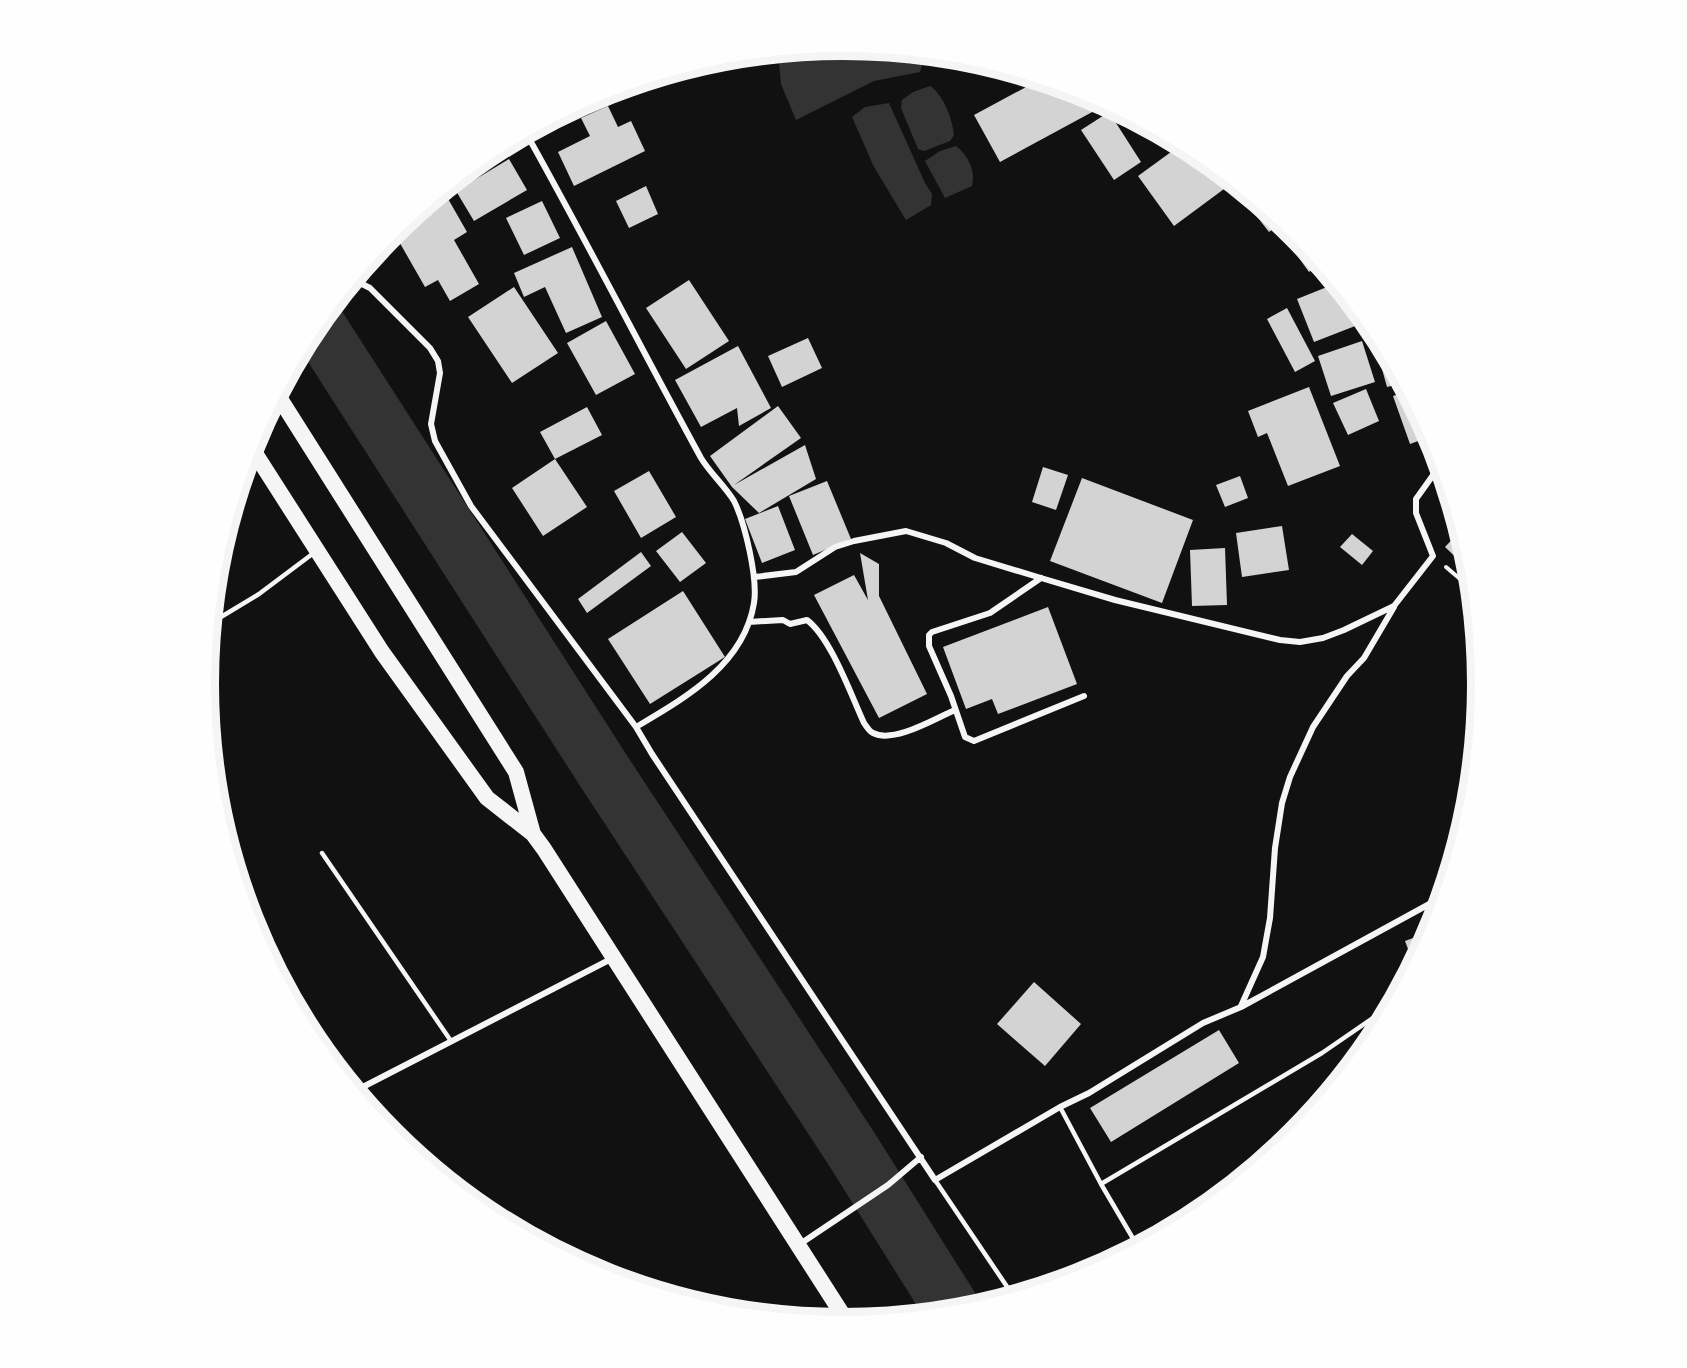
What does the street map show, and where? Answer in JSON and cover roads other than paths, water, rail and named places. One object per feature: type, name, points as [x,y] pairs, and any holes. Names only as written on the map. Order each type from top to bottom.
[{"type":"highway","points":[[283,401],[516,772],[533,834],[841,1312]]},
{"type":"highway","points":[[258,457],[382,652],[487,798],[533,834]]},
{"type":"street","points":[[530,140],[594,255],[703,461],[734,501],[747,541],[755,577],[754,603],[749,622],[733,654],[720,670],[675,704],[636,727]]},
{"type":"street","points":[[359,284],[370,288],[430,348],[438,361],[440,373],[431,424],[435,441],[471,506],[636,727],[658,764],[935,1180],[1060,1107],[1089,1093],[1203,1023],[1241,1007],[1433,902]]},
{"type":"street","points":[[1241,1007],[1263,957],[1270,918],[1275,848],[1282,803],[1290,777],[1313,728],[1347,676],[1364,658],[1394,606],[1433,556],[1416,513],[1416,499],[1436,473]]},
{"type":"street","points":[[755,577],[796,572],[836,547],[854,541],[906,531],[946,543],[975,558],[1115,600],[1280,640],[1300,642],[1323,638],[1394,606]]},
{"type":"street","points":[[1041,578],[990,613],[940,629],[929,635],[929,646],[965,737],[974,741],[1084,696]]},
{"type":"street","points":[[749,622],[783,620],[790,624],[807,620],[813,625],[834,656],[864,723],[871,732],[882,736],[900,734],[955,710]]},
{"type":"street","points":[[362,1087],[614,958]]},
{"type":"street","points":[[797,1245],[888,1185],[921,1157]]},
{"type":"lane","points":[[218,618],[259,594],[318,550]]},
{"type":"lane","points":[[322,853],[451,1041]]},
{"type":"lane","points":[[1101,1184],[1322,1053],[1377,1015]]},
{"type":"lane","points":[[1060,1107],[1134,1241]]},
{"type":"lane","points":[[935,1180],[1009,1290]]},
{"type":"waterway","points":[[323,333],[605,773],[851,1148],[948,1303]]}]
